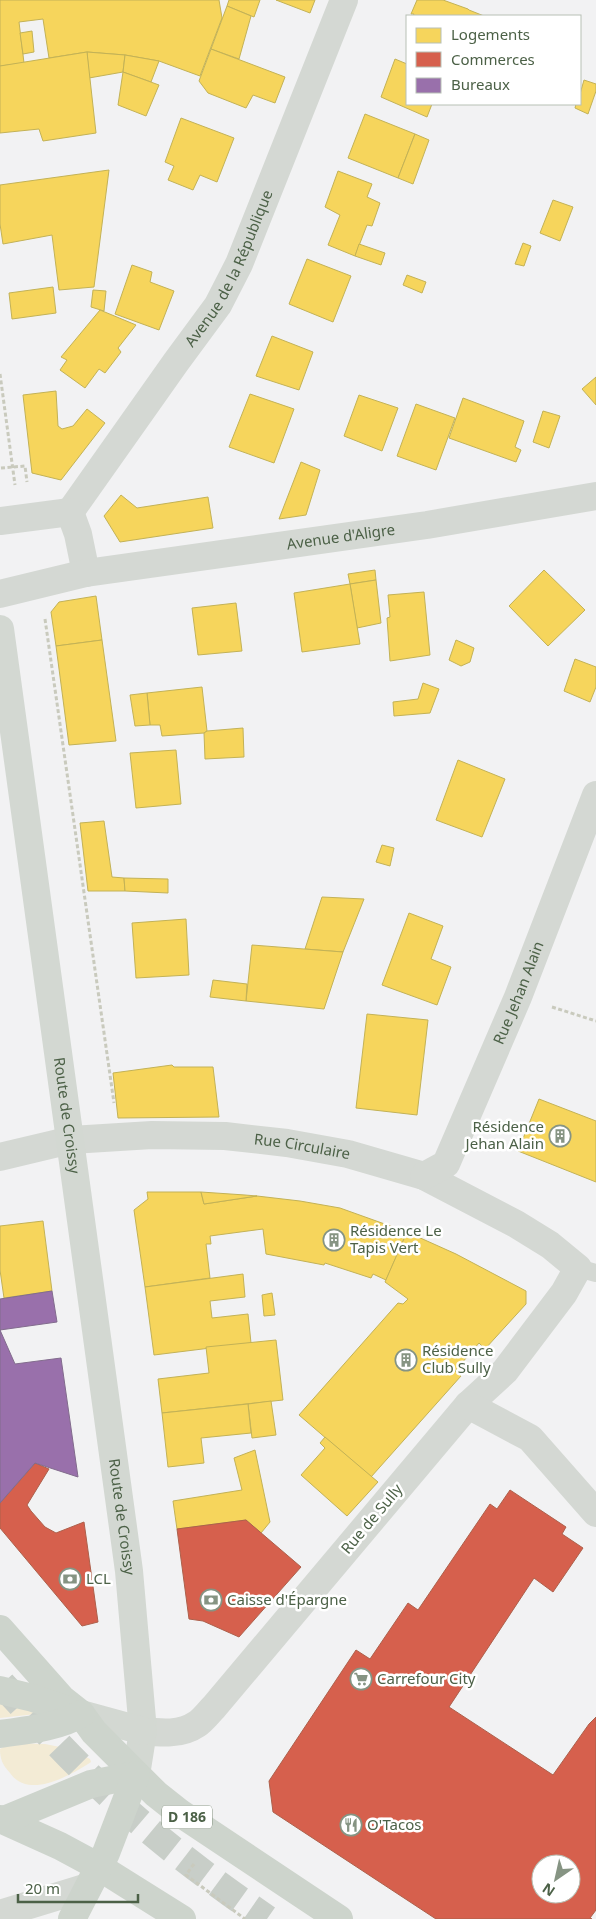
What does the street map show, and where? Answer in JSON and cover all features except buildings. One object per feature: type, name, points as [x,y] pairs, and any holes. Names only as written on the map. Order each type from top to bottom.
[{"type":"main road","name":"Route de Croissy","points":[[0,629],[72,1140],[129,1571],[143,1731],[136,1775]]},
{"type":"main road","name":"D 186","points":[[6,1636],[62,1699],[81,1714],[94,1732],[156,1794],[180,1813],[339,1919]]},
{"type":"main road","points":[[0,1690],[143,1731]]},
{"type":"main road","points":[[0,1734],[68,1722],[81,1714]]},
{"type":"main road","points":[[1,1819],[91,1784],[136,1775]]},
{"type":"main road","points":[[72,1919],[106,1853],[136,1775]]},
{"type":"main road","points":[[1,1819],[60,1846],[94,1877],[173,1913]]},
{"type":"street","name":"Avenue de la République","points":[[70,512],[218,305],[239,264],[344,0]]},
{"type":"street","name":"Avenue d'Aligre","points":[[0,594],[86,573],[426,525],[596,496]]},
{"type":"street","points":[[0,520],[70,512],[78,534],[86,573]]},
{"type":"street","name":"Rue Jehan Alain","points":[[424,1176],[446,1164],[518,996],[596,795]]},
{"type":"street","name":"Rue Circulaire","points":[[0,1157],[72,1140],[152,1134],[225,1136],[287,1143],[348,1154],[424,1176],[516,1224],[587,1271]]},
{"type":"street","name":"Rue de Sully","points":[[143,1731],[165,1733],[181,1731],[197,1724],[220,1700],[468,1405],[505,1371],[564,1293],[587,1271]]},
{"type":"street","points":[[468,1405],[530,1438],[596,1513]]},
{"type":"street","points":[[0,1914],[94,1877]]},
{"type":"path","points":[[1,468],[25,466],[25,478],[29,490]]},
{"type":"path","points":[[44,610],[116,1123],[125,1124],[127,1136]]},
{"type":"path","points":[[518,996],[596,1021]]},
{"type":"path","points":[[199,1858],[186,1875],[245,1919]]},
{"type":"shaded area","points":[[0,1699],[36,1709],[36,1714],[0,1718]]},
{"type":"shaded area","points":[[45,1744],[70,1749],[90,1759],[91,1762],[62,1778],[39,1785],[18,1781],[2,1762],[0,1749],[5,1746]]},
{"type":"tunnel","points":[[2,1684],[72,1759],[135,1818],[190,1863],[267,1919]]},
{"type":"place","name":"Résidence Jehan Alain","points":[[560,1136]]},
{"type":"place","name":"Résidence Le Tapis Vert","points":[[334,1240]]},
{"type":"place","name":"Résidence Club Sully","points":[[406,1360]]},
{"type":"place","name":"LCL","points":[[70,1579]]},
{"type":"place","name":"Caisse d'Épargne","points":[[211,1600]]},
{"type":"place","name":"Carrefour City","points":[[361,1679]]},
{"type":"place","name":"O'Tacos","points":[[351,1825]]}]
